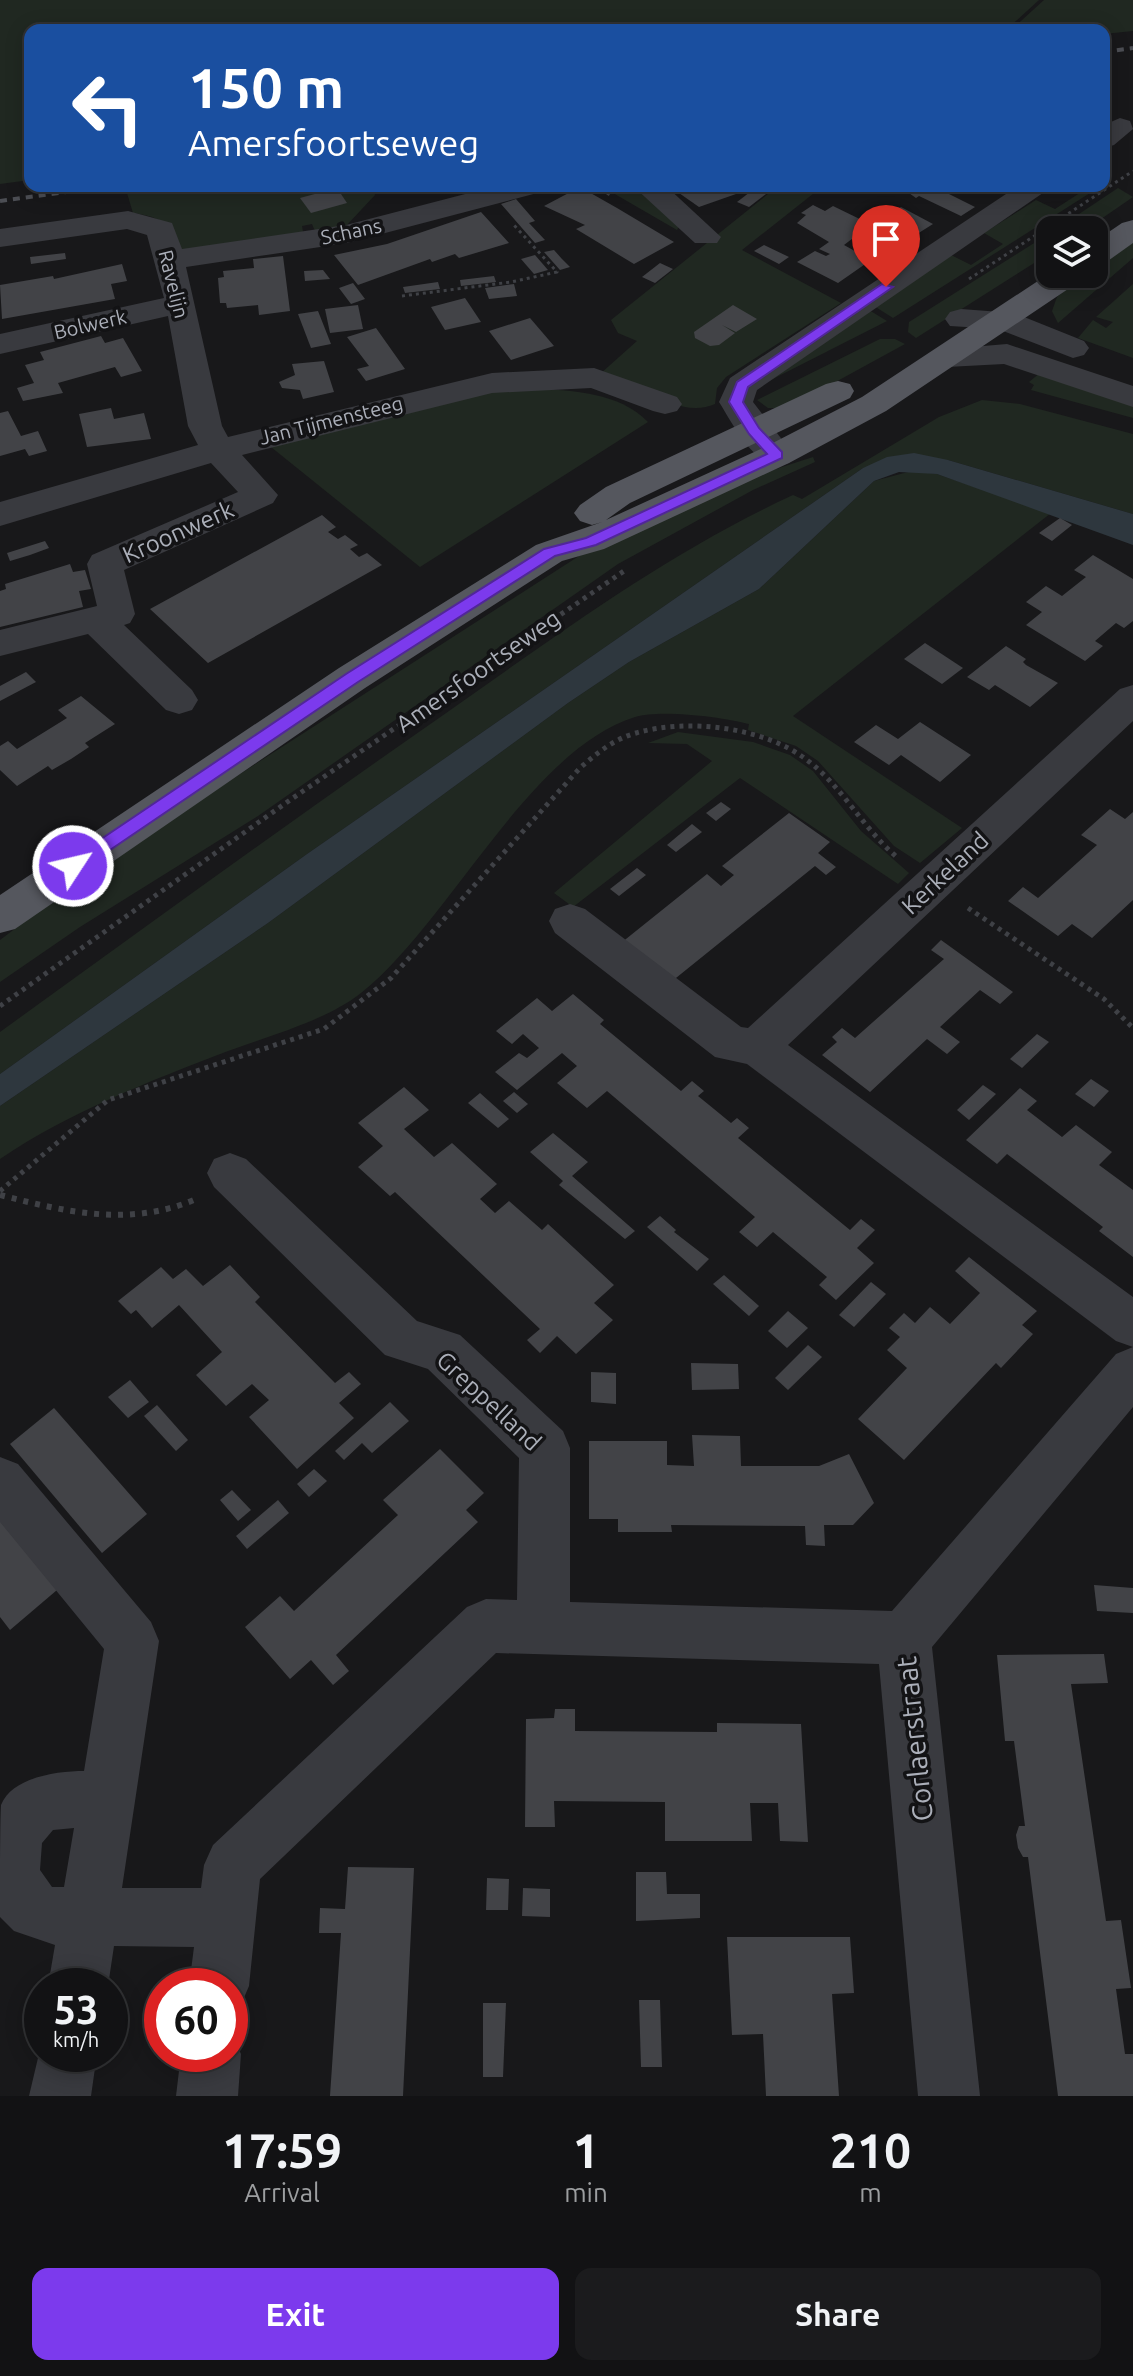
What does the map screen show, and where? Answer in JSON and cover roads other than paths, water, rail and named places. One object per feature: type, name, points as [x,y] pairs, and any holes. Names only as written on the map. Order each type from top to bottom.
[{"type":"main road","points":[[1108,222],[1133,206]]},
{"type":"main road","points":[[1108,246],[1133,229]]},
{"type":"main road","points":[[0,917],[352,678],[549,553],[591,541],[765,443],[851,384],[961,319],[1036,269]]},
{"type":"main road","points":[[765,443],[874,404],[1049,288]]},
{"type":"street","name":"Schans","points":[[168,260],[347,234],[508,192]]},
{"type":"street","points":[[655,192],[706,237]]},
{"type":"street","points":[[765,443],[736,402],[742,385],[1029,192]]},
{"type":"street","name":"Ravelijn","points":[[0,238],[128,220],[161,229],[181,304],[205,426],[218,450]]},
{"type":"street","name":"Bolwerk","points":[[0,344],[181,304]]},
{"type":"street","points":[[961,319],[1003,320],[1133,371]]},
{"type":"street","points":[[947,357],[1007,354],[1133,397]]},
{"type":"street","name":"Jan Tijmensteeg","points":[[0,514],[218,450],[453,389],[531,378],[594,378],[665,404]]},
{"type":"street","name":"Kroonwerk","points":[[95,619],[117,614],[105,564],[261,495],[218,450]]},
{"type":"street","points":[[0,643],[95,619],[179,700]]},
{"type":"street","name":"Kerkeland","points":[[757,1047],[1133,699]]},
{"type":"street","points":[[570,921],[731,1044],[757,1047],[1133,1325]]},
{"type":"street","name":"Greppelland","points":[[230,1173],[402,1339],[443,1351],[545,1448],[543,1628]]},
{"type":"street","name":"Corlaerstraat","points":[[949,2096],[904,1638],[1133,1370]]},
{"type":"street","points":[[0,1482],[132,1641],[81,1968]]},
{"type":"street","points":[[221,1968],[233,1865],[486,1626],[904,1638]]},
{"type":"street","points":[[107,1800],[52,1801],[34,1808],[19,1822],[7,1841],[2,1861],[4,1883],[14,1902],[31,1913],[89,1918],[226,1918]]},
{"type":"street","points":[[60,2096],[64,2072]]},
{"type":"street","points":[[207,2096],[209,2072]]},
{"type":"railway","points":[[1110,51],[1133,48]]},
{"type":"railway","points":[[0,201],[67,192]]}]
